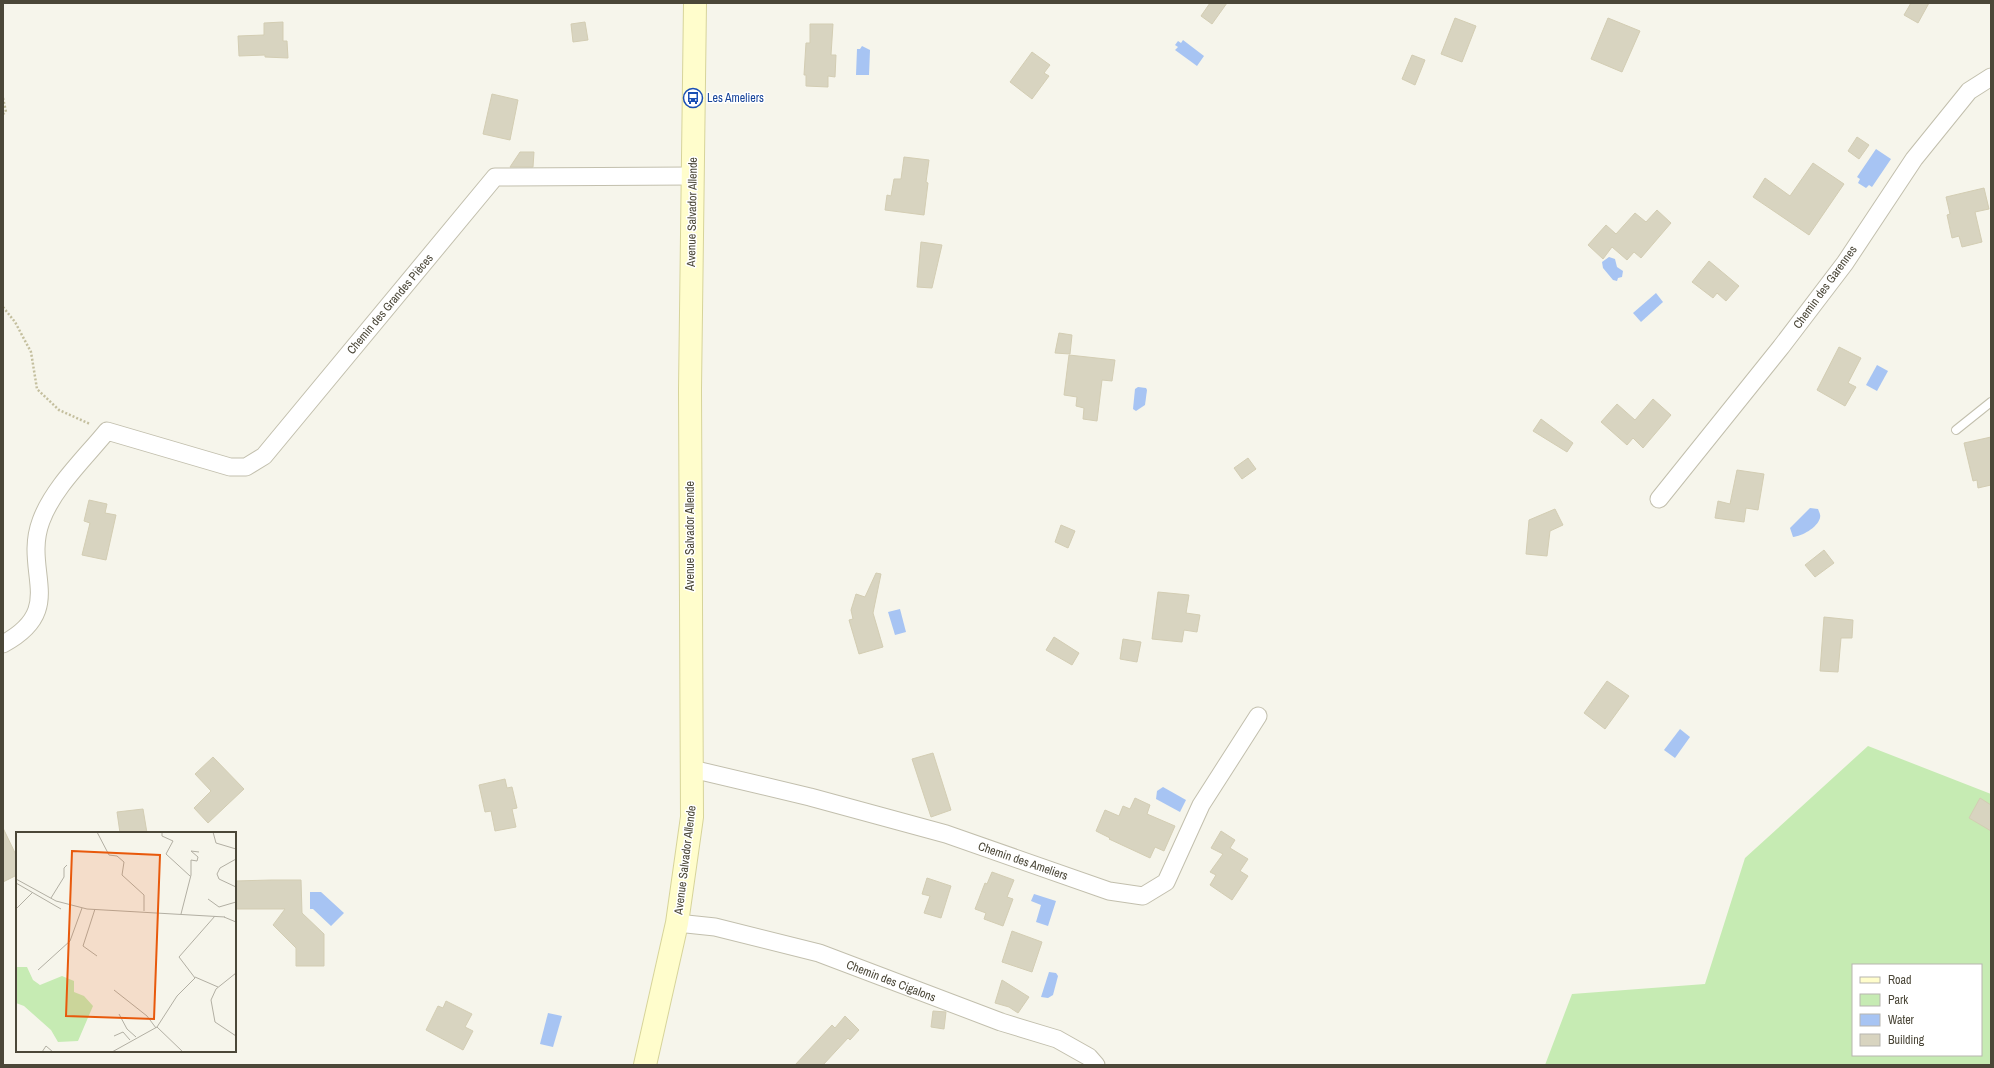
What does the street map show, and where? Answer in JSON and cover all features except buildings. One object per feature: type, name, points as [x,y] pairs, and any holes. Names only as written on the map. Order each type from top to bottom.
[{"type":"main road","name":"Avenue Salvador Allende","points":[[645,1065],[677,923],[692,817],[690,597],[692,176],[695,3]]},
{"type":"street","name":"Chemin des Garennes","points":[[1659,499],[1781,347],[1845,263],[1914,159],[1969,91],[1991,77]]},
{"type":"street","name":"Chemin des Grandes Pièces","points":[[107,431],[230,467],[246,467],[264,456],[495,177],[692,176]]},
{"type":"street","points":[[3,644],[17,636],[32,623],[39,606],[36,544],[40,522],[52,497],[107,431]]},
{"type":"street","name":"Chemin des Ameliers","points":[[692,769],[810,797],[946,834],[1109,891],[1143,896],[1166,882],[1201,805],[1258,716]]},
{"type":"street","name":"Chemin des Cigalons","points":[[677,923],[715,927],[819,953],[1001,1022],[1057,1040],[1089,1057],[1096,1065]]},
{"type":"lane","points":[[1956,430],[1991,402]]},
{"type":"path","points":[[3,98],[6,112],[3,114]]},
{"type":"path","points":[[3,307],[15,322],[31,352],[37,389],[59,410],[107,431]]},
{"type":"green space","points":[[1868,746],[1991,794],[1991,1065],[1545,1065],[1572,994],[1705,984],[1745,858]]},
{"type":"water","points":[[1183,40],[1204,56],[1197,66],[1175,50],[1178,47],[1175,45],[1178,41],[1181,43]]},
{"type":"water","points":[[862,46],[870,50],[869,75],[856,75],[857,49],[860,49]]},
{"type":"water","points":[[1876,149],[1891,159],[1872,187],[1869,185],[1866,188],[1858,183],[1860,179],[1857,177]]},
{"type":"water","points":[[1609,257],[1615,259],[1617,267],[1623,271],[1622,277],[1618,278],[1617,281],[1613,280],[1603,268],[1602,262]]},
{"type":"water","points":[[1656,293],[1663,302],[1641,322],[1633,313]]},
{"type":"water","points":[[1877,365],[1888,371],[1877,391],[1866,385]]},
{"type":"water","points":[[1138,387],[1146,388],[1147,390],[1145,405],[1136,411],[1133,409],[1135,389]]},
{"type":"water","points":[[1810,508],[1818,509],[1820,518],[1818,522],[1809,531],[1793,537],[1790,528]]},
{"type":"water","points":[[900,609],[906,632],[895,635],[888,612]]},
{"type":"water","points":[[1680,729],[1690,737],[1675,758],[1664,750]]},
{"type":"water","points":[[1163,787],[1186,800],[1180,812],[1156,799],[1157,791]]},
{"type":"water","points":[[310,892],[321,892],[344,913],[331,926],[313,909],[310,909]]},
{"type":"water","points":[[1034,894],[1056,901],[1048,926],[1036,922],[1041,905],[1031,901]]},
{"type":"water","points":[[1049,972],[1056,973],[1058,976],[1053,995],[1048,998],[1041,997]]},
{"type":"water","points":[[548,1013],[562,1016],[553,1047],[540,1044]]},
{"type":"place","name":"Les Ameliers","points":[[693,98]]}]
